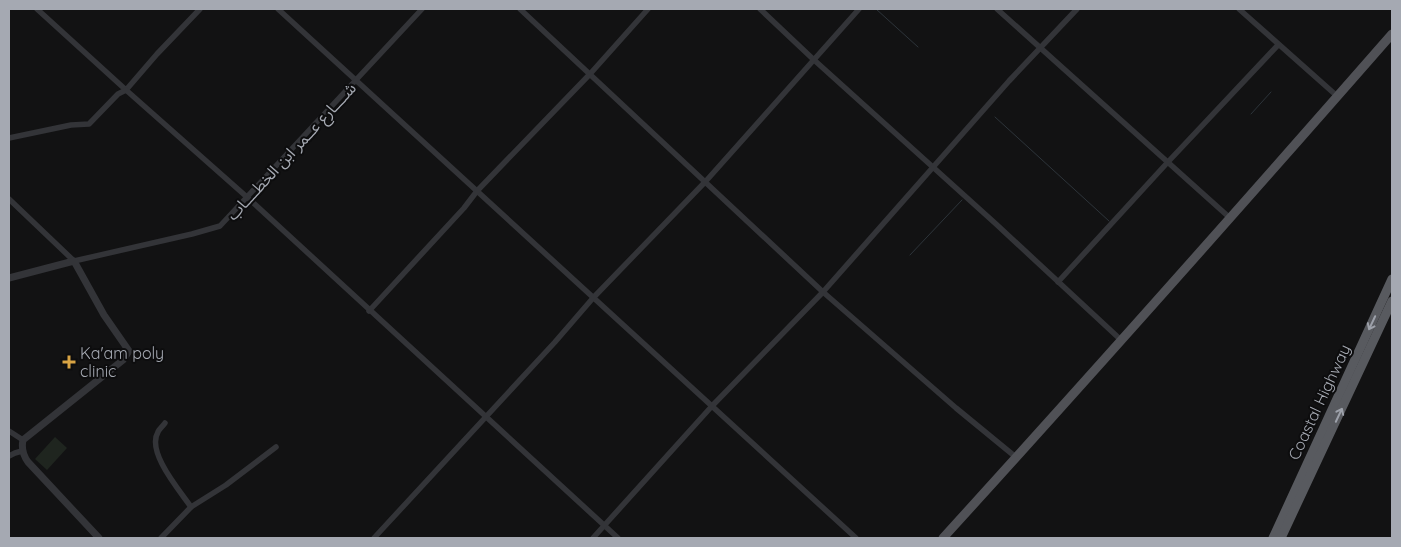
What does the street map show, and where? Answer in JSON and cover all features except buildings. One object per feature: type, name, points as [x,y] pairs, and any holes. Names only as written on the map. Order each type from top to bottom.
[{"type":"highway","name":"Coastal Highway","points":[[1273,538],[1392,279]]},
{"type":"highway","points":[[1281,538],[1392,301]]},
{"type":"main road","points":[[943,538],[1392,34]]},
{"type":"street","points":[[37,9],[248,198],[485,418],[618,538]]},
{"type":"street","points":[[9,138],[71,125],[89,124],[118,94],[126,90],[200,9]]},
{"type":"street","points":[[278,9],[856,538]]},
{"type":"street","name":"شــــارع عــمر ابن الخطــــاب","points":[[74,261],[215,229],[226,222],[422,9]]},
{"type":"street","points":[[520,9],[824,292],[1016,458]]},
{"type":"street","points":[[369,311],[477,192],[590,74],[648,9]]},
{"type":"street","points":[[760,9],[1121,340]]},
{"type":"street","points":[[378,537],[593,298],[706,181],[859,9]]},
{"type":"street","points":[[997,9],[1230,218]]},
{"type":"street","points":[[594,538],[712,406],[824,292],[1009,81],[1077,9]]},
{"type":"street","points":[[1239,9],[1337,96]]},
{"type":"street","points":[[1058,282],[1278,45]]},
{"type":"street","points":[[9,199],[74,261],[104,315],[129,352],[123,360],[23,440],[22,451],[28,462],[100,538]]},
{"type":"street","points":[[9,278],[74,261]]},
{"type":"street","points":[[165,423],[156,436],[155,444],[158,456],[191,507]]},
{"type":"street","points":[[9,431],[23,440]]},
{"type":"street","points":[[161,538],[191,507],[226,485],[276,447]]},
{"type":"street","points":[[9,456],[22,451]]},
{"type":"shaded area","points":[[55,437],[67,448],[47,470],[35,459]]},
{"type":"waterway","points":[[876,9],[918,47]]},
{"type":"waterway","points":[[1251,114],[1271,92]]},
{"type":"waterway","points":[[995,117],[1109,221]]},
{"type":"waterway","points":[[910,255],[962,200]]},
{"type":"place","name":"Ka'am poly clinic","points":[[69,362]]}]
